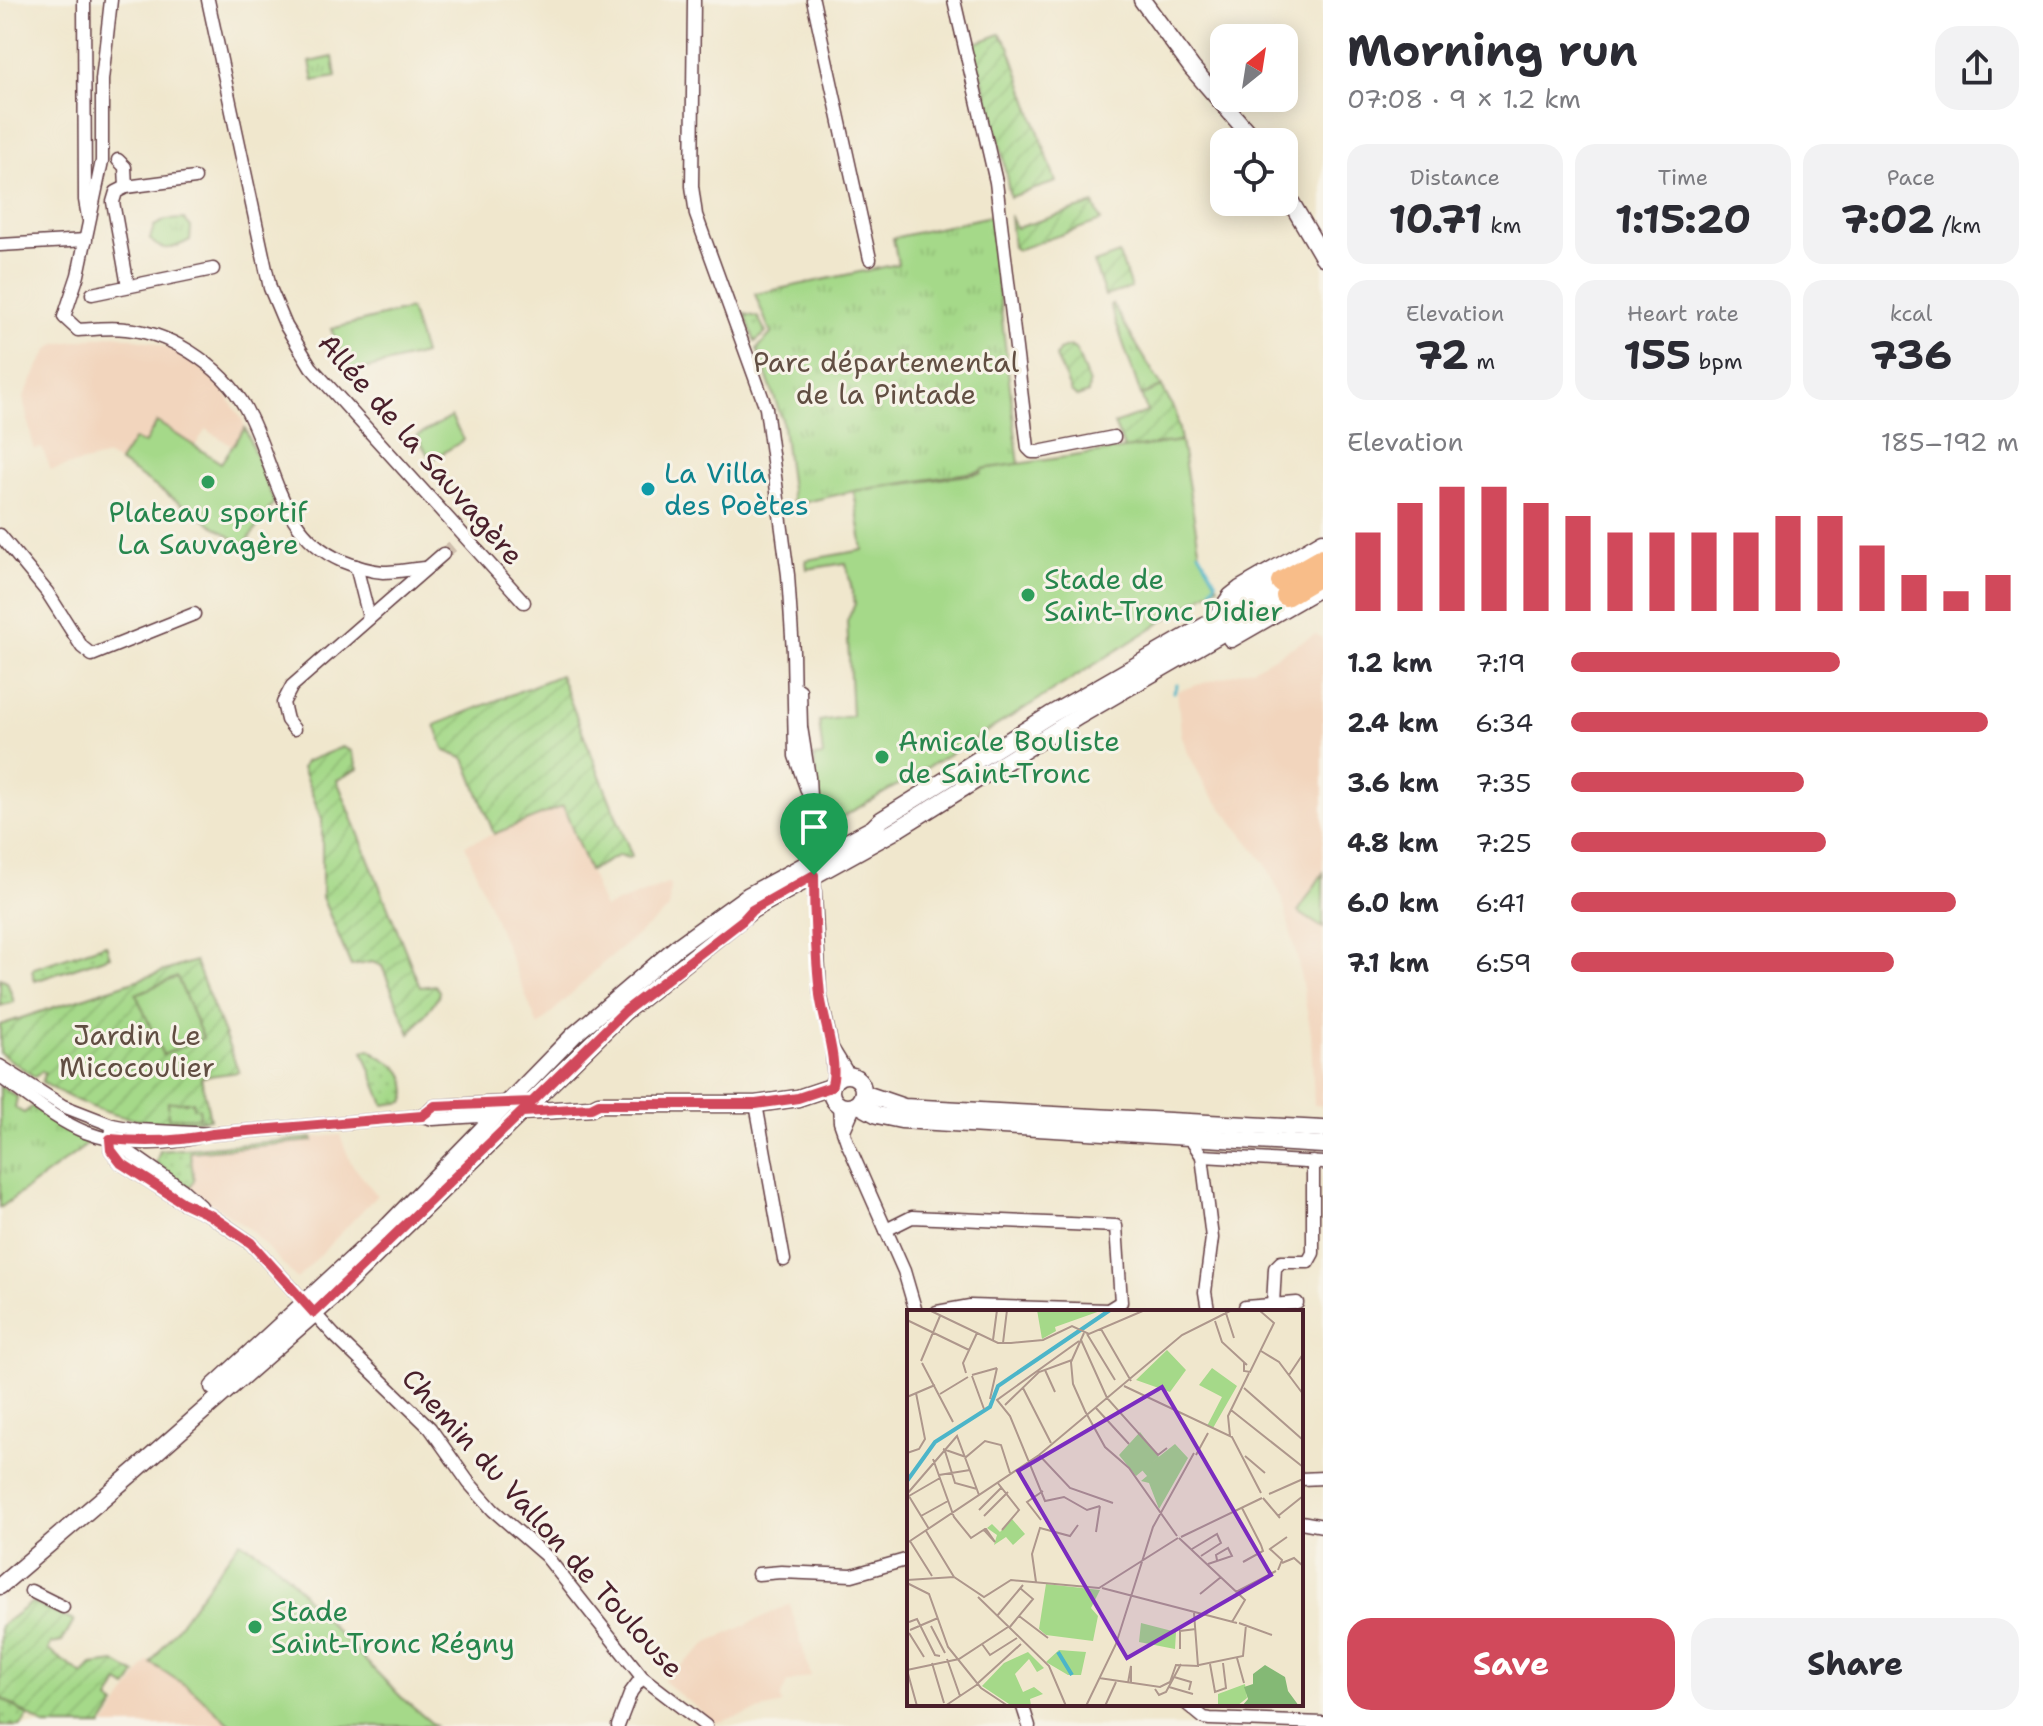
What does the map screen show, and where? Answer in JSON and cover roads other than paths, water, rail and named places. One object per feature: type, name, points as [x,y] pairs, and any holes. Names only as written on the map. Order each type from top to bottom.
[{"type":"highway","points":[[1283,589],[1323,558]]},
{"type":"highway","points":[[1283,589],[1323,574]]},
{"type":"street","points":[[84,0],[85,200],[88,234]]},
{"type":"street","points":[[111,0],[102,80],[102,161],[88,234],[64,317],[68,324],[78,330],[128,329],[164,338],[206,363],[236,394],[250,416],[267,463],[296,526],[317,546],[356,566],[382,572],[425,568]]},
{"type":"street","name":"Allée de la Sauvagère","points":[[208,0],[270,288],[286,326],[311,367],[459,541],[524,602]]},
{"type":"street","points":[[694,0],[692,186],[696,215],[766,408],[782,513],[793,652],[798,666],[820,993],[845,1094],[840,1122],[860,1175],[904,1271],[915,1310]]},
{"type":"street","points":[[813,0],[870,259]]},
{"type":"street","points":[[954,0],[996,182],[1028,448],[1038,452],[1114,437]]},
{"type":"street","points":[[1142,0],[1183,57],[1244,128]]},
{"type":"street","points":[[103,146],[125,167],[126,187]]},
{"type":"street","points":[[102,161],[118,160]]},
{"type":"street","points":[[128,286],[113,202],[116,192],[126,187],[195,178]]},
{"type":"street","points":[[1298,214],[1323,257]]},
{"type":"street","points":[[0,245],[88,234]]},
{"type":"street","points":[[92,294],[213,269]]},
{"type":"street","points":[[0,535],[47,592],[82,647],[92,655],[194,614]]},
{"type":"street","points":[[1216,617],[1231,596],[1323,541]]},
{"type":"street","points":[[294,729],[287,720],[283,703],[292,686],[443,554]]},
{"type":"street","points":[[356,566],[369,617]]},
{"type":"street","points":[[1203,644],[1228,641],[1323,586]]},
{"type":"street","points":[[0,1586],[136,1470],[309,1309],[520,1105],[624,1012],[752,910],[881,820],[1050,715],[1216,617],[1283,589]]},
{"type":"street","points":[[0,1077],[84,1132],[110,1139],[148,1143],[212,1134],[422,1116],[433,1119],[495,1115],[520,1105],[574,1035],[677,947],[749,895],[893,832],[1079,716],[1203,644],[1283,589]]},
{"type":"street","points":[[0,1066],[63,1106],[112,1125],[138,1130],[212,1134]]},
{"type":"street","points":[[422,1116],[435,1106],[591,1108],[599,1104],[756,1104],[798,1098],[810,1102],[845,1094],[904,1107],[1092,1124],[1190,1138],[1323,1145]]},
{"type":"street","points":[[756,1104],[784,1260]]},
{"type":"street","points":[[0,1574],[309,1309],[495,1115]]},
{"type":"street","points":[[1092,1124],[1323,1129]]},
{"type":"street","points":[[110,1139],[112,1125]]},
{"type":"street","points":[[1190,1138],[1202,1156],[1212,1238],[1205,1292],[1208,1310]]},
{"type":"street","name":"Chemin du Vallon de Toulouse","points":[[110,1139],[111,1150],[121,1163],[251,1243],[309,1309],[430,1428],[469,1483],[493,1510],[546,1556],[642,1677],[706,1726]]},
{"type":"street","points":[[1202,1156],[1318,1162],[1313,1253],[1308,1262],[1281,1262],[1275,1268],[1273,1305]]},
{"type":"street","points":[[886,1230],[912,1217],[1116,1226],[1121,1302],[1108,1310],[970,1306],[948,1310]]},
{"type":"street","points":[[1245,1307],[1297,1303]]},
{"type":"street","points":[[1303,1479],[1323,1478]]},
{"type":"street","points":[[1303,1522],[1323,1526]]},
{"type":"street","points":[[758,1574],[852,1575],[907,1560]]},
{"type":"street","points":[[31,1591],[63,1607]]},
{"type":"street","points":[[618,1726],[631,1692],[642,1677]]},
{"type":"street","points":[[1023,1706],[1029,1726]]},
{"type":"street","points":[[1189,1706],[1210,1719],[1323,1723]]},
{"type":"waterway","points":[[1199,552],[1216,581],[1212,589]]},
{"type":"waterway","points":[[1174,692],[1177,685]]},
{"type":"tunnel","points":[[443,554],[454,545]]},
{"type":"place","name":"Plateau sportif La Sauvagère","points":[[208,482]]},
{"type":"place","name":"La Villa des Poètes","points":[[648,489]]},
{"type":"place","name":"Stade de Saint-Tronc Didier","points":[[1028,595]]},
{"type":"place","name":"Amicale Bouliste de Saint-Tronc","points":[[882,757]]},
{"type":"place","name":"Stade Saint-Tronc Régny","points":[[255,1627]]},
{"type":"park label","name":"Parc départemental de la Pintade","points":[[886,378]]},
{"type":"park label","name":"Jardin Le Micocoulier","points":[[137,1051]]}]
